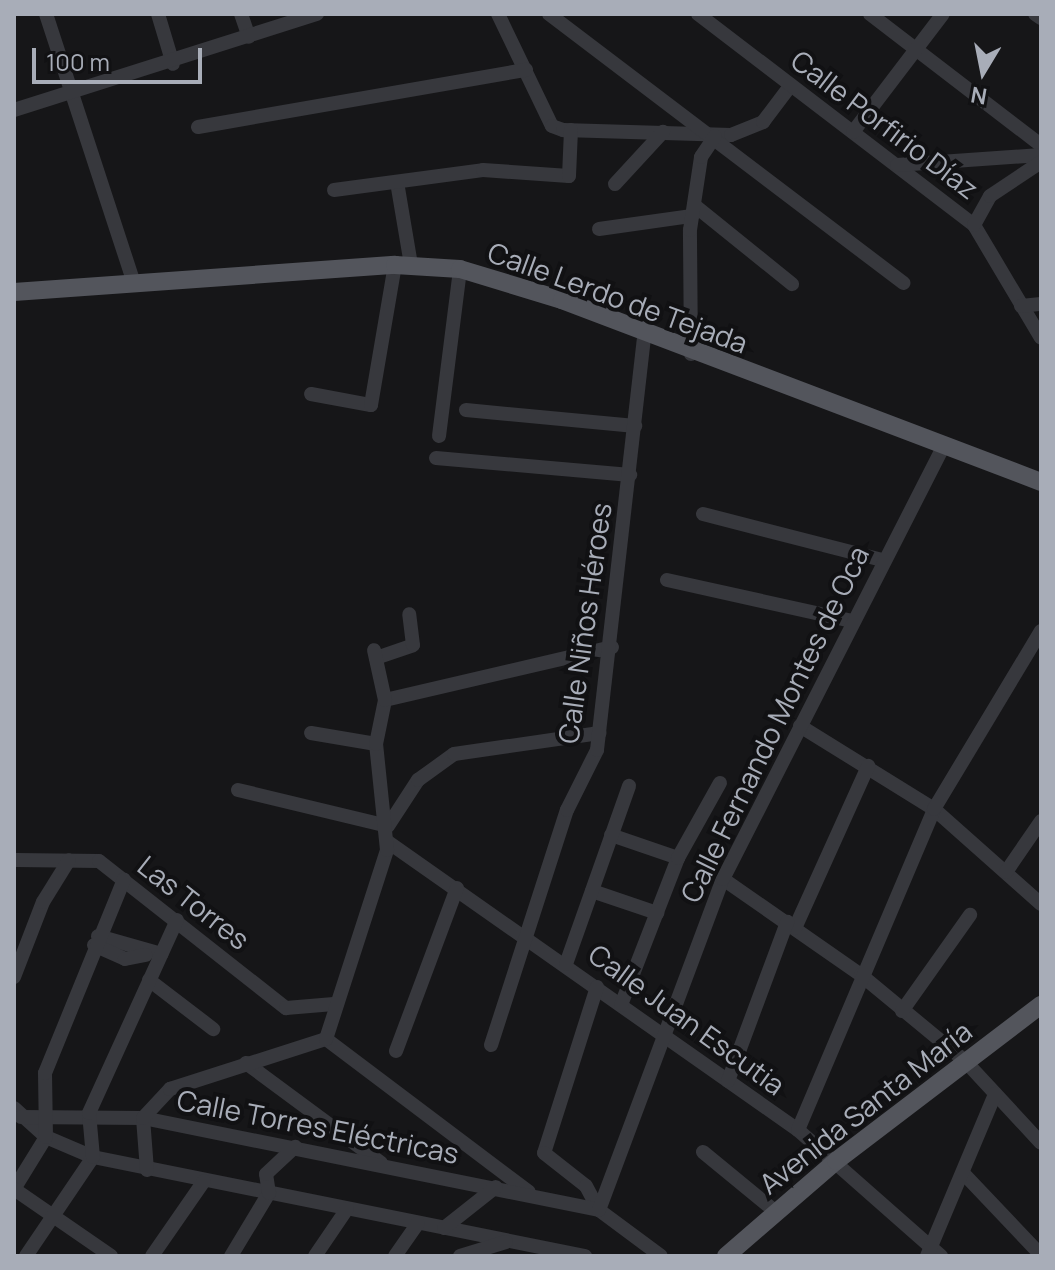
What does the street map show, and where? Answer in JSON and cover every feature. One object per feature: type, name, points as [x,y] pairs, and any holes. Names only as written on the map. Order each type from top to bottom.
[{"type":"main road","name":"Calle Lerdo de Tejada","points":[[14,292],[133,280],[403,265],[460,269],[1041,482]]},
{"type":"main road","name":"Avenida Santa María","points":[[730,1255],[836,1161],[1041,1005]]},
{"type":"street","points":[[46,14],[68,94],[133,280]]},
{"type":"street","points":[[158,14],[173,64]]},
{"type":"street","points":[[241,14],[249,37]]},
{"type":"street","points":[[14,110],[173,64],[317,14]]},
{"type":"street","points":[[498,14],[552,126],[571,130],[715,136],[763,122],[791,85]]},
{"type":"street","points":[[549,14],[715,136],[903,283]]},
{"type":"street","name":"Calle Porfirio Díaz","points":[[698,14],[716,18],[791,85],[974,225],[1041,338]]},
{"type":"street","points":[[870,14],[1041,145]]},
{"type":"street","points":[[853,132],[943,14]]},
{"type":"street","points":[[1035,14],[1041,18]]},
{"type":"street","points":[[198,127],[526,70]]},
{"type":"street","points":[[334,190],[483,170],[569,176],[571,130]]},
{"type":"street","points":[[615,184],[663,132]]},
{"type":"street","points":[[691,354],[693,211],[701,157],[715,136]]},
{"type":"street","points":[[897,165],[1041,155]]},
{"type":"street","points":[[974,225],[990,196],[1041,162]]},
{"type":"street","points":[[311,394],[371,405],[403,265],[397,182]]},
{"type":"street","points":[[599,229],[693,211],[792,284]]},
{"type":"street","points":[[439,436],[460,269]]},
{"type":"street","points":[[1021,306],[1041,304]]},
{"type":"street","name":"Calle Niños Héroes","points":[[491,1045],[599,733],[612,647],[644,335]]},
{"type":"street","points":[[466,410],[635,426]]},
{"type":"street","name":"Calle Fernando Montes de Oca","points":[[599,1210],[723,879],[882,560],[943,447]]},
{"type":"street","points":[[436,458],[630,475]]},
{"type":"street","points":[[703,514],[882,560]]},
{"type":"street","points":[[667,580],[852,621]]},
{"type":"street","points":[[326,1039],[334,1004],[388,842],[376,744],[385,700],[375,654],[413,645],[409,614]]},
{"type":"street","points":[[798,1130],[861,975],[934,809],[1041,631]]},
{"type":"street","points":[[385,700],[612,647]]},
{"type":"street","points":[[800,726],[934,809],[1041,904]]},
{"type":"street","points":[[311,733],[376,744]]},
{"type":"street","points":[[388,826],[418,780],[454,754],[599,733]]},
{"type":"street","points":[[728,1081],[791,925],[868,766]]},
{"type":"street","points":[[621,1005],[678,858],[720,783]]},
{"type":"street","points":[[566,964],[629,786]]},
{"type":"street","points":[[238,790],[388,826]]},
{"type":"street","points":[[1006,872],[1041,821]]},
{"type":"street","points":[[611,835],[678,858]]},
{"type":"street","name":"Calle Juan Escutia","points":[[388,842],[529,937],[798,1130],[836,1161],[933,1252]]},
{"type":"street","name":"Las Torres","points":[[16,860],[99,861],[286,1008],[334,1004]]},
{"type":"street","points":[[14,977],[43,902],[69,860]]},
{"type":"street","points":[[111,1256],[56,1211],[14,1189],[46,1137],[49,1115],[45,1073],[96,940],[124,879]]},
{"type":"street","points":[[723,879],[861,975],[966,1062],[1041,1143]]},
{"type":"street","points":[[396,1051],[457,888]]},
{"type":"street","points":[[592,891],[657,913]]},
{"type":"street","points":[[902,1011],[970,915]]},
{"type":"street","points":[[26,1256],[93,1157],[89,1113],[149,980],[155,954],[177,920]]},
{"type":"street","points":[[96,940],[125,959],[155,954]]},
{"type":"street","points":[[149,980],[213,1029]]},
{"type":"street","points":[[597,987],[583,1042],[544,1153],[586,1186],[599,1210],[661,1256]]},
{"type":"street","points":[[147,1170],[143,1118],[170,1089],[326,1039]]},
{"type":"street","points":[[326,1039],[533,1195]]},
{"type":"street","points":[[246,1063],[384,1165]]},
{"type":"street","points":[[933,1252],[995,1094]]},
{"type":"street","name":"Calle Torres Eléctricas","points":[[17,1115],[89,1113],[143,1118],[599,1210]]},
{"type":"street","name":"Calle Torres Eléctricas","points":[[17,1115],[46,1137],[93,1157],[508,1241],[538,1252],[585,1256]]},
{"type":"street","points":[[231,1256],[269,1193],[266,1174],[295,1147]]},
{"type":"street","points":[[703,1152],[776,1212]]},
{"type":"street","points":[[964,1174],[1041,1255]]},
{"type":"street","points":[[152,1256],[204,1181]]},
{"type":"street","points":[[444,1228],[496,1187]]},
{"type":"street","points":[[315,1256],[347,1209]]},
{"type":"street","points":[[395,1256],[418,1223]]},
{"type":"street","points":[[458,1256],[473,1234]]},
{"type":"street","points":[[458,1256],[508,1241]]}]
